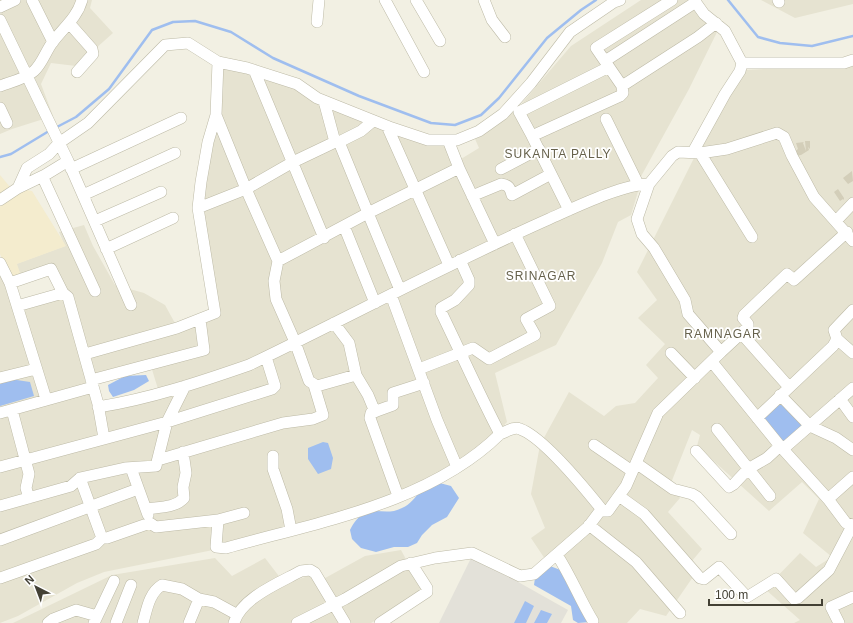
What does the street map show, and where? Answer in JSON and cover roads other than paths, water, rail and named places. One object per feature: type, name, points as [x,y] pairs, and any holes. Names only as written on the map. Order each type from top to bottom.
[{"type":"street","points":[[0,7],[15,0]]},
{"type":"street","points":[[32,0],[53,42]]},
{"type":"street","points":[[0,86],[28,75],[35,70],[53,42],[69,24],[80,8],[82,0]]},
{"type":"street","points":[[317,22],[319,0]]},
{"type":"street","points":[[385,0],[424,72]]},
{"type":"street","points":[[416,0],[440,42]]},
{"type":"street","points":[[484,0],[492,20],[505,37]]},
{"type":"street","points":[[18,188],[28,168],[49,154],[58,140],[88,123],[165,45],[188,43],[218,62],[254,70],[297,84],[316,98],[373,121],[428,140],[457,140],[479,131],[503,114],[531,83],[570,32],[614,2],[620,0]]},
{"type":"street","points":[[532,136],[620,96],[623,93],[622,86],[596,48],[672,0]]},
{"type":"street","points":[[569,210],[519,112],[607,64],[695,1],[704,14],[726,31],[742,63],[740,72],[724,94],[692,152]]},
{"type":"street","points":[[0,20],[28,75],[48,121],[70,165],[131,305]]},
{"type":"street","points":[[622,86],[698,37],[716,23]]},
{"type":"street","points":[[69,24],[92,49],[93,54],[77,72]]},
{"type":"street","points":[[742,63],[844,63],[853,60]]},
{"type":"street","points":[[84,354],[177,328],[215,313],[198,208],[203,168],[216,115],[218,62]]},
{"type":"street","points":[[254,70],[324,238]]},
{"type":"street","points":[[324,101],[337,142],[368,213],[396,293],[419,369],[457,467]]},
{"type":"street","points":[[0,108],[7,123]]},
{"type":"street","points":[[158,460],[283,423],[313,419],[323,415],[314,385],[309,381],[295,342],[276,299],[274,290],[278,261],[216,115]]},
{"type":"street","points":[[0,200],[18,188],[45,175],[181,118]]},
{"type":"street","points":[[606,119],[644,184],[637,219],[643,235],[657,253],[686,300],[688,314],[721,352]]},
{"type":"street","points":[[198,208],[246,188],[293,162],[362,131],[373,121]]},
{"type":"street","points":[[387,126],[414,191],[449,265]]},
{"type":"street","points":[[98,407],[126,402],[185,386],[249,365],[396,293],[449,265],[515,234],[569,210],[644,184],[678,152],[728,149],[777,134],[784,137],[792,156],[814,197],[850,237],[794,280],[787,274],[744,315],[743,318],[749,325],[658,413],[626,486],[608,511],[600,511],[589,525],[534,574],[520,576],[474,553],[411,563],[401,566],[335,605],[317,612],[298,623]]},
{"type":"street","points":[[448,140],[459,168],[494,244]]},
{"type":"street","points":[[501,169],[539,149]]},
{"type":"street","points":[[692,152],[752,236]]},
{"type":"street","points":[[83,195],[175,154]]},
{"type":"street","points":[[278,261],[324,238],[368,213],[459,168]]},
{"type":"street","points":[[472,196],[501,184],[506,184],[510,188],[512,195],[551,174]]},
{"type":"street","points":[[45,175],[44,180],[95,291]]},
{"type":"street","points":[[95,222],[161,192]]},
{"type":"street","points":[[836,220],[853,203]]},
{"type":"street","points":[[106,248],[173,218]]},
{"type":"street","points":[[344,226],[375,303]]},
{"type":"street","points":[[419,369],[472,348],[489,359],[535,335],[526,319],[550,306],[515,234]]},
{"type":"street","points":[[460,260],[469,280],[469,285],[455,300],[441,308],[441,312],[461,352],[479,394],[500,434]]},
{"type":"street","points":[[0,263],[10,283],[46,399]]},
{"type":"street","points":[[10,283],[52,269],[64,293],[68,297],[92,383],[104,438]]},
{"type":"street","points":[[17,306],[64,293]]},
{"type":"street","points":[[853,310],[834,330],[837,339],[853,353]]},
{"type":"street","points":[[0,413],[92,383],[204,350],[200,319]]},
{"type":"street","points":[[334,323],[349,343],[356,375],[368,395],[375,412]]},
{"type":"street","points":[[741,333],[789,387]]},
{"type":"street","points":[[757,418],[833,346],[837,339]]},
{"type":"street","points":[[671,353],[695,378]]},
{"type":"street","points":[[0,467],[167,422],[272,389],[274,382],[266,357]]},
{"type":"street","points":[[618,496],[644,514],[700,578],[704,578],[719,567],[747,597],[776,579],[794,599],[798,598],[829,570],[852,526],[846,523],[828,499],[757,418],[712,362]]},
{"type":"street","points":[[0,378],[36,369]]},
{"type":"street","points":[[314,385],[317,386],[356,375]]},
{"type":"street","points":[[398,496],[370,418],[371,413],[393,405],[393,393],[424,383]]},
{"type":"street","points":[[0,506],[71,486],[80,478],[131,468],[156,466],[167,422],[185,386]]},
{"type":"street","points":[[696,451],[728,487],[734,484],[748,469],[767,458],[810,426],[853,388]]},
{"type":"street","points":[[780,395],[810,426],[836,438],[853,450]]},
{"type":"street","points":[[840,399],[853,417]]},
{"type":"street","points":[[12,410],[29,474],[26,488],[29,498]]},
{"type":"street","points":[[218,520],[216,547],[226,548],[348,515],[398,496],[457,467],[483,451],[500,434],[516,428],[520,428],[535,438],[603,511]]},
{"type":"street","points":[[717,429],[770,496]]},
{"type":"street","points":[[594,445],[672,489],[692,494],[731,534]]},
{"type":"street","points":[[146,509],[180,503],[184,498],[183,487],[186,473],[183,452]]},
{"type":"street","points":[[273,456],[273,469],[287,509],[291,530]]},
{"type":"street","points":[[131,468],[150,523],[156,527],[218,520],[244,513]]},
{"type":"street","points":[[828,499],[853,477]]},
{"type":"street","points":[[80,478],[102,538]]},
{"type":"street","points":[[0,540],[138,489]]},
{"type":"street","points":[[0,578],[96,544],[102,538],[107,538],[150,523]]},
{"type":"street","points":[[589,525],[636,562],[680,613]]},
{"type":"street","points":[[557,555],[593,622]]},
{"type":"street","points":[[380,623],[427,592],[427,588],[411,563]]},
{"type":"street","points":[[143,623],[152,595],[156,589],[162,585],[182,589],[200,599],[214,602],[235,618],[244,604],[301,570],[310,570],[315,573],[345,623]]},
{"type":"street","points":[[48,623],[53,619],[76,610],[96,619],[114,581]]},
{"type":"street","points":[[116,623],[131,586]]},
{"type":"street","points":[[839,623],[831,607],[853,597]]},
{"type":"street","points":[[189,623],[200,599]]},
{"type":"water","points":[[146,375],[149,381],[134,390],[113,397],[109,391],[108,385],[125,376]]},
{"type":"water","points":[[10,379],[30,382],[34,396],[0,406],[0,383]]},
{"type":"water","points":[[779,398],[804,425],[783,444],[761,418]]},
{"type":"water","points":[[323,442],[328,443],[333,458],[331,469],[318,474],[308,459],[308,448]]},
{"type":"water","points":[[436,482],[451,486],[459,498],[447,517],[432,525],[422,535],[417,543],[408,547],[394,547],[376,552],[361,548],[352,539],[350,530],[356,520],[362,515],[368,512],[387,512],[402,508],[410,503],[422,491]]},
{"type":"water","points":[[550,566],[563,571],[567,584],[590,622],[578,623],[573,620],[571,606],[534,585],[535,578]]},
{"type":"water","points":[[525,601],[534,606],[526,623],[514,623]]},
{"type":"water","points":[[541,610],[552,614],[547,623],[534,623]]},
{"type":"waterway","points":[[55,128],[76,117],[109,89],[152,30],[173,22],[195,21],[231,32],[273,58],[359,96],[431,123],[455,125],[481,115],[499,98],[547,38],[581,10],[596,0]]},
{"type":"waterway","points":[[728,0],[758,37],[780,43],[812,46],[853,36]]},
{"type":"waterway","points":[[0,157],[11,154],[49,131]]},
{"type":"district","name":"SUKANTA PALLY","points":[[558,154]]},
{"type":"district","name":"SRINAGAR","points":[[541,276]]},
{"type":"district","name":"RAMNAGAR","points":[[723,334]]}]
